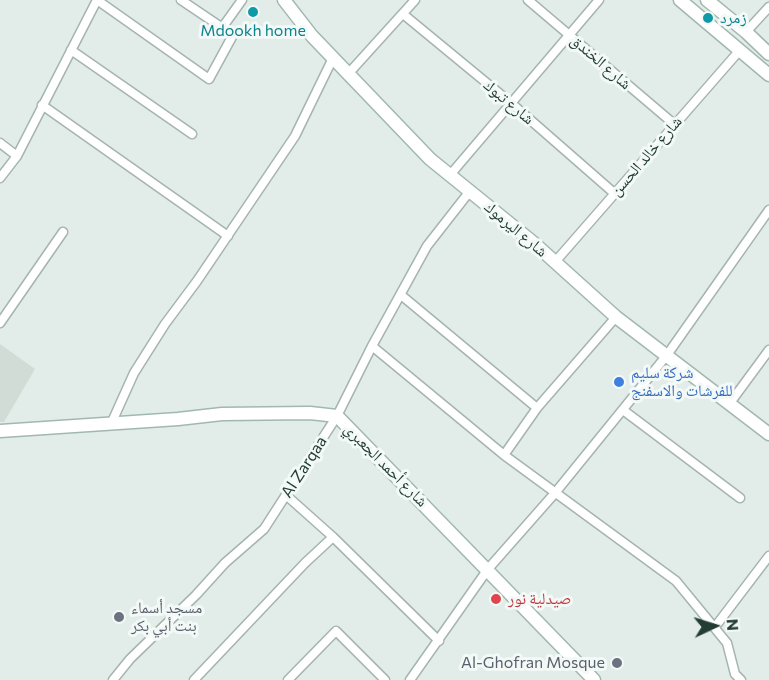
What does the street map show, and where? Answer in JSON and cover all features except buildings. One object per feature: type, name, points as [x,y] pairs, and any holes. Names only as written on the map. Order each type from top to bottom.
[{"type":"street","points":[[0,178],[16,156],[97,0],[210,79],[233,35],[182,0]]},
{"type":"street","points":[[222,28],[242,0]]},
{"type":"street","name":"شارع اليرموك","points":[[284,0],[312,36],[430,159],[555,262],[616,317],[769,434]]},
{"type":"street","points":[[348,74],[415,0]]},
{"type":"street","name":"شارع الخندق","points":[[528,0],[674,124]]},
{"type":"street","points":[[450,175],[599,0]]},
{"type":"street","points":[[680,0],[769,75]]},
{"type":"street","points":[[707,0],[769,54]]},
{"type":"street","points":[[746,32],[769,8]]},
{"type":"street","name":"شارع تبوك","points":[[403,14],[511,103],[614,193]]},
{"type":"street","points":[[71,50],[192,134]]},
{"type":"street","name":"شارع خالد الحسن","points":[[555,262],[740,50]]},
{"type":"street","points":[[111,424],[134,373],[146,353],[295,136],[333,58]]},
{"type":"street","points":[[42,105],[228,236]]},
{"type":"street","points":[[0,143],[16,156]]},
{"type":"street","name":"Al Zarqaa","points":[[113,680],[130,659],[196,595],[225,563],[264,529],[337,416],[372,346],[427,246],[470,191]]},
{"type":"street","points":[[410,680],[488,569],[555,493],[667,355],[769,210]]},
{"type":"street","points":[[0,323],[63,232]]},
{"type":"street","points":[[401,295],[537,408]]},
{"type":"street","points":[[504,455],[537,408],[616,317]]},
{"type":"street","points":[[372,346],[504,455],[676,581],[727,643],[735,674],[741,680]]},
{"type":"street","points":[[730,403],[769,350]]},
{"type":"street","points":[[623,410],[740,498]]},
{"type":"street","name":"شارع أحمد الجعبري","points":[[0,431],[222,414],[310,413],[337,416],[594,680]]},
{"type":"street","points":[[286,496],[333,537],[440,640]]},
{"type":"street","points":[[194,680],[305,563],[333,537]]},
{"type":"street","points":[[715,627],[769,556]]},
{"type":"street","points":[[294,678],[336,631],[385,680]]},
{"type":"shaded area","points":[[0,344],[35,369],[4,422],[0,422]]},
{"type":"place","name":"Mdookh home","points":[[253,12]]},
{"type":"place","name":"زمرد","points":[[708,18]]},
{"type":"place","name":"شركة سليم للفرشات والاسفنج","points":[[619,382]]},
{"type":"place","name":"صيدلية نور","points":[[496,599]]},
{"type":"place","name":"مسجد أسماء بنت أبي بكر","points":[[119,617]]},
{"type":"place","name":"Al-Ghofran Mosque","points":[[617,663]]}]
